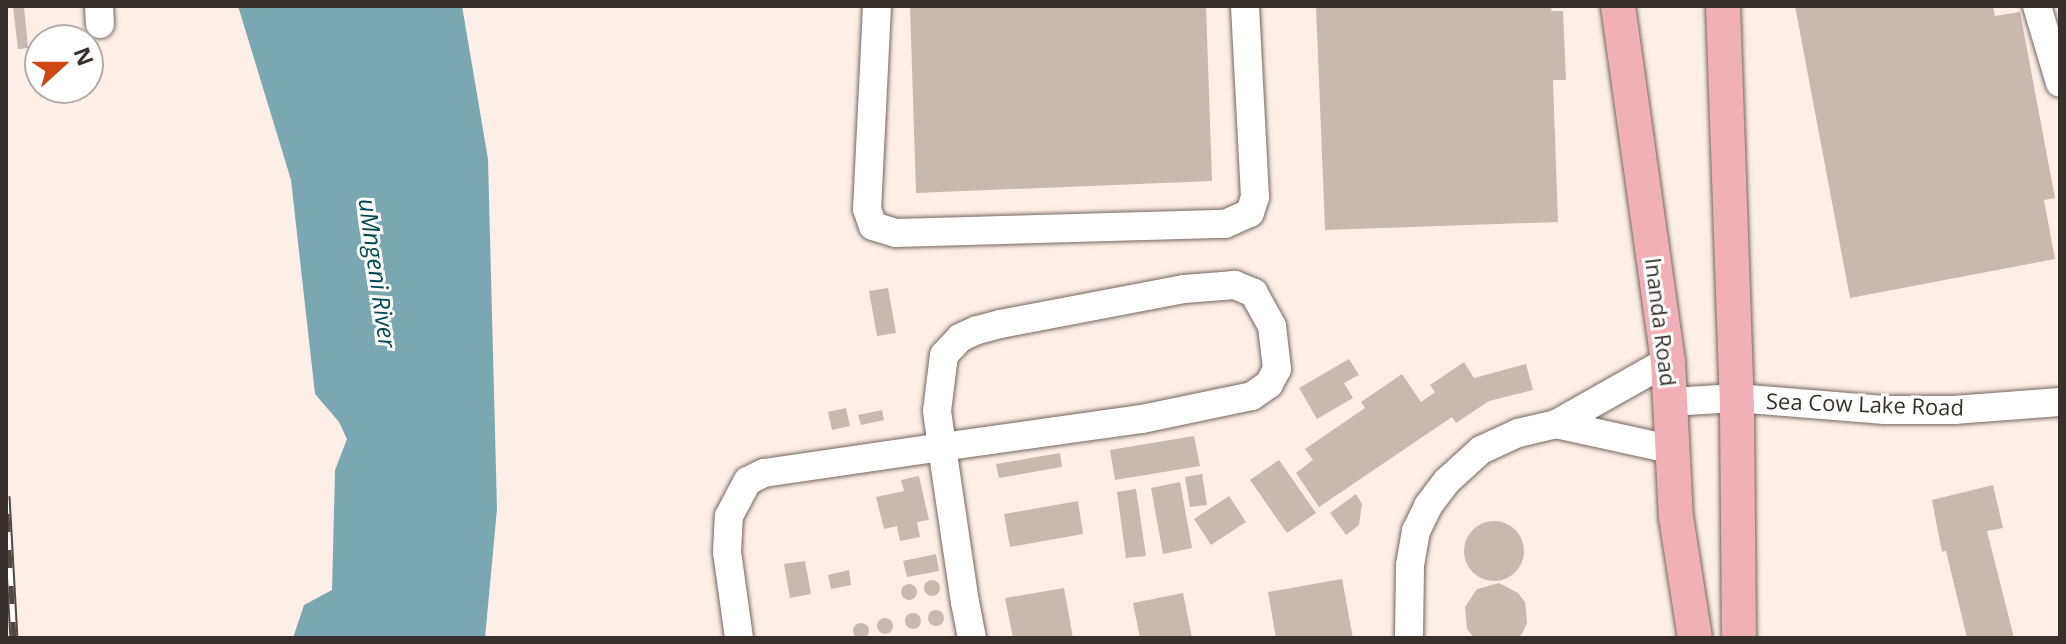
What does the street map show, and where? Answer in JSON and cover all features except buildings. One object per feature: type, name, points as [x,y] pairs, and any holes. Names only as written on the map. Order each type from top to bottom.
[{"type":"main road","name":"Inanda Road","points":[[1618,6],[1668,361],[1670,449],[1676,517],[1695,638]]},
{"type":"main road","points":[[1723,6],[1736,398],[1739,638]]},
{"type":"street","points":[[877,6],[867,209],[873,226],[896,233],[1225,224],[1250,213],[1255,197],[1245,6]]},
{"type":"street","points":[[2037,6],[2060,83]]},
{"type":"street","points":[[739,638],[727,552],[729,516],[748,481],[764,473],[942,447],[1142,419],[1252,396],[1269,384],[1277,369],[1272,326],[1254,293],[1235,285],[1213,286],[977,330],[960,338],[944,355],[937,389],[942,447],[972,638]]},
{"type":"street","points":[[1409,638],[1410,565],[1416,531],[1428,506],[1447,481],[1481,450],[1518,433],[1556,424],[1668,361]]},
{"type":"street","name":"Sea Cow Lake Road","points":[[1671,402],[1736,398],[1885,410],[2001,408],[2060,402]]},
{"type":"street","points":[[1556,424],[1670,449]]},
{"type":"water","name":"uMngeni River","points":[[238,6],[462,6],[488,159],[497,509],[485,638],[293,638],[304,605],[332,590],[335,470],[347,439],[339,422],[315,394],[291,180]]},
{"type":"railway","points":[[6,496],[14,638]]}]
